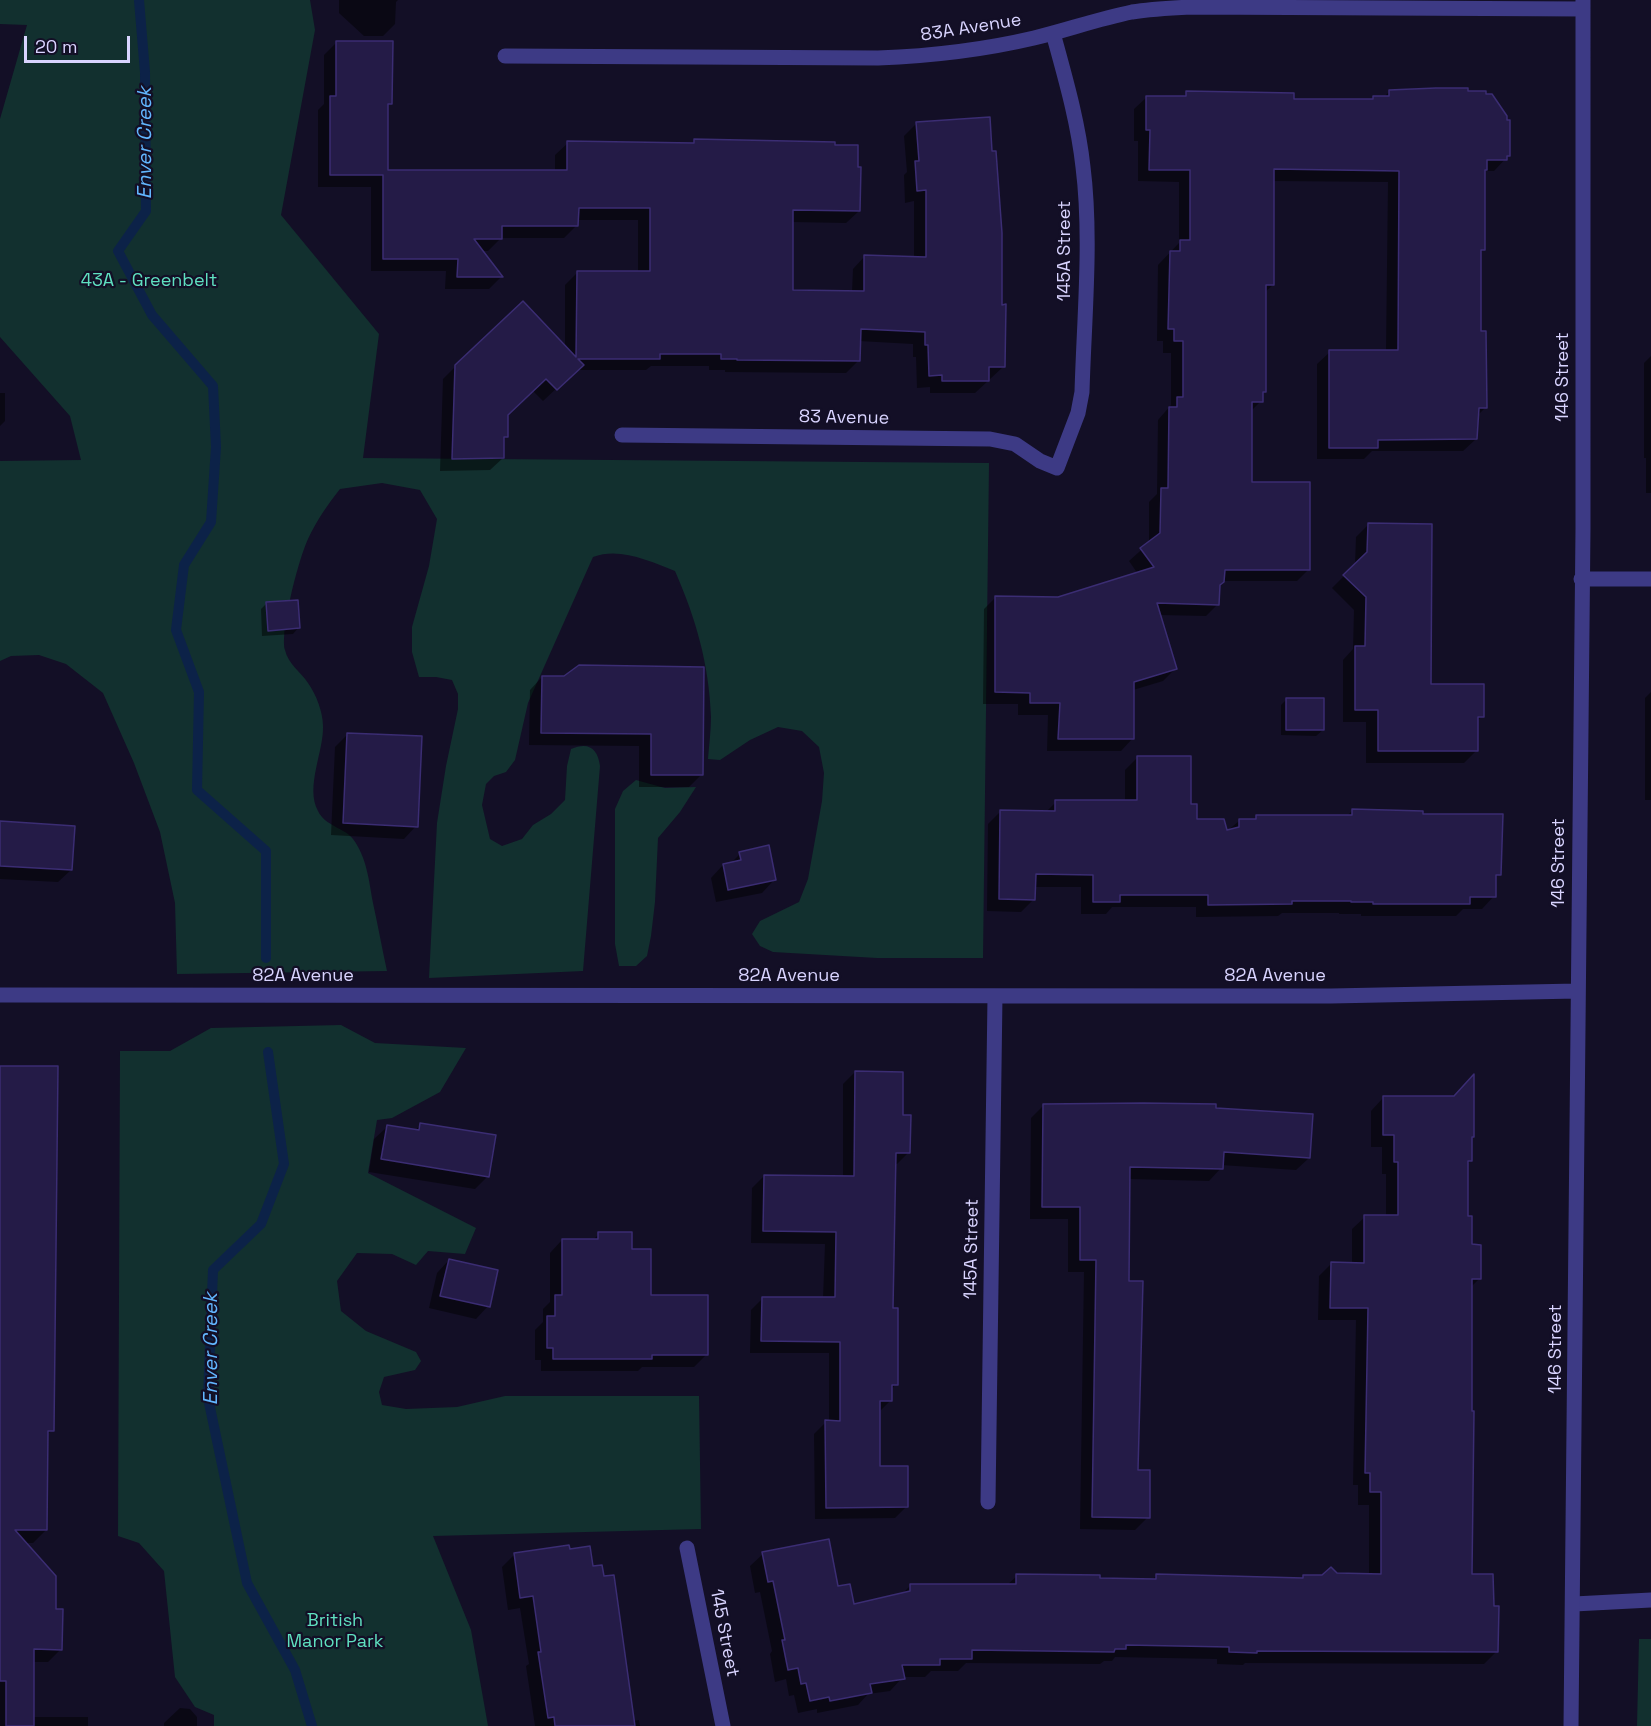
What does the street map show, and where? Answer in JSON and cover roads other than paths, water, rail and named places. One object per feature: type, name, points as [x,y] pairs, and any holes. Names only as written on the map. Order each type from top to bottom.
[{"type":"street","name":"83A Avenue","points":[[505,56],[901,57],[969,50],[1053,33],[1132,12],[1191,7],[1583,5]]},
{"type":"street","name":"146 Street","points":[[1571,1726],[1574,1604],[1583,5]]},
{"type":"street","name":"145A Street","points":[[1053,33],[1076,122],[1083,167],[1086,220],[1082,392],[1078,412],[1057,468]]},
{"type":"street","name":"83 Avenue","points":[[622,435],[990,439],[1015,444],[1041,461],[1057,468]]},
{"type":"street","points":[[1581,579],[1651,579]]},
{"type":"street","name":"82A Avenue","points":[[0,996],[1331,996],[1577,991]]},
{"type":"street","name":"145A Street","points":[[988,1502],[995,996]]},
{"type":"street","name":"145 Street","points":[[687,1548],[723,1726]]},
{"type":"street","points":[[1574,1604],[1651,1599]]},
{"type":"waterway","name":"Enver Creek","points":[[139,0],[145,72],[146,211],[118,251],[152,315],[213,386],[216,447],[211,522],[184,565],[176,630],[199,692],[197,790],[266,851],[266,958]]},
{"type":"waterway","name":"Enver Creek","points":[[268,1052],[284,1164],[261,1224],[213,1270],[208,1398],[247,1583],[295,1670],[312,1726]]},
{"type":"park label","name":"43A - Greenbelt","points":[[149,281]]},
{"type":"park label","name":"British Manor Park","points":[[335,1631]]}]
